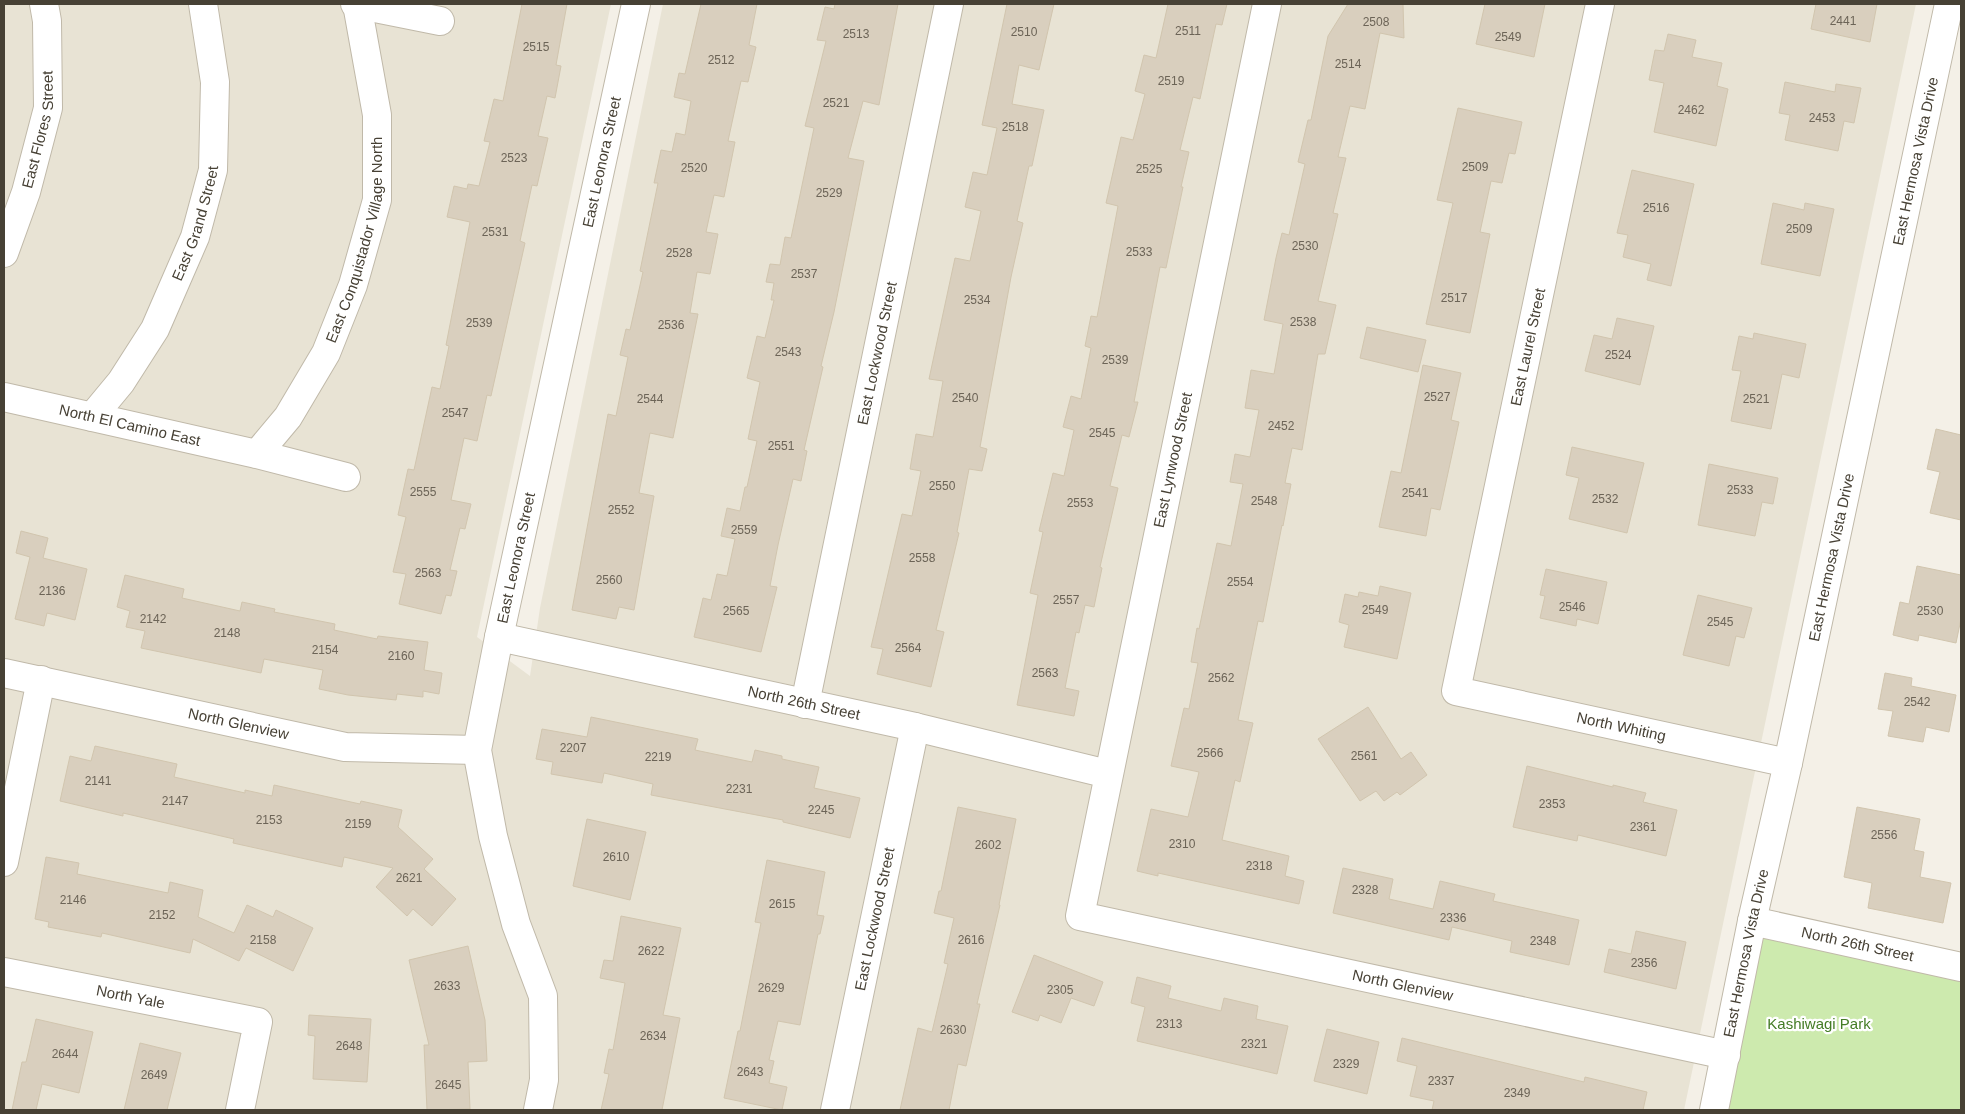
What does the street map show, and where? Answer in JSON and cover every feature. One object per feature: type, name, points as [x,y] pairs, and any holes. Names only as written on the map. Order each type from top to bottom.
[{"type":"street","name":"East Flores Street","points":[[4,253],[26,192],[48,108],[47,21],[44,4]]},
{"type":"street","name":"East Grand Street","points":[[92,417],[121,382],[155,329],[195,237],[213,160],[215,82],[203,4]]},
{"type":"street","points":[[356,4],[440,21]]},
{"type":"street","name":"East Conquistador Village North","points":[[256,454],[288,417],[326,353],[353,285],[377,200],[377,115],[356,4]]},
{"type":"street","name":"East Leonora Street","points":[[538,1110],[544,1080],[543,996],[516,924],[493,836],[477,750],[499,637],[636,4]]},
{"type":"street","name":"East Lockwood Street","points":[[805,704],[948,4]]},
{"type":"street","name":"East Lynwood Street","points":[[1080,916],[1267,4]]},
{"type":"street","name":"East Laurel Street","points":[[1456,691],[1600,4]]},
{"type":"street","name":"East Hermosa Vista Drive","points":[[1714,1110],[1752,921],[1788,763],[1949,4]]},
{"type":"street","name":"North El Camino East","points":[[4,397],[256,454],[346,477]]},
{"type":"street","name":"North 26th Street","points":[[499,637],[915,727],[1108,774]]},
{"type":"street","name":"North Glenview","points":[[4,672],[345,747],[477,750]]},
{"type":"street","points":[[4,862],[41,680]]},
{"type":"street","name":"North Whiting","points":[[1456,691],[1788,763]]},
{"type":"street","name":"East Lockwood Street","points":[[835,1110],[915,727]]},
{"type":"street","name":"North Glenview","points":[[1080,916],[1726,1055]]},
{"type":"street","name":"North 26th Street","points":[[1752,921],[1961,967]]},
{"type":"street","name":"North Yale","points":[[4,972],[258,1022],[240,1110]]},
{"type":"shaded area","points":[[4,4],[611,4],[477,637],[530,676],[540,608],[663,4],[1916,4],[1684,1110],[4,1110]]},
{"type":"green space","name":"Kashiwagi Park","points":[[1752,921],[1961,967],[1961,1110],[1715,1110]]},
{"type":"building","points":[[522,4],[567,4],[556,65],[561,66],[555,98],[547,96],[538,136],[548,138],[537,186],[532,185],[520,241],[525,243],[491,396],[487,395],[477,441],[464,438],[451,500],[471,504],[465,529],[460,528],[450,570],[457,571],[451,596],[446,595],[441,614],[399,604],[406,574],[393,572],[406,517],[398,515],[408,469],[414,470],[432,387],[440,389],[449,346],[446,345],[470,222],[447,217],[454,186],[467,189],[468,184],[479,186],[490,142],[484,141],[494,99],[503,101]]},
{"type":"building","points":[[701,4],[757,4],[749,45],[756,47],[748,82],[741,81],[728,141],[735,142],[724,197],[714,195],[706,232],[718,234],[710,274],[697,272],[690,313],[698,314],[673,438],[650,433],[639,493],[654,496],[634,610],[619,607],[616,619],[572,610],[608,414],[616,416],[628,357],[620,355],[626,329],[630,330],[643,272],[640,271],[658,183],[654,183],[661,150],[672,152],[676,133],[685,135],[691,101],[674,97],[679,73],[685,74]]},
{"type":"building","points":[[835,4],[898,4],[879,105],[863,101],[848,158],[864,161],[834,312],[821,366],[823,367],[804,450],[807,451],[801,481],[793,479],[778,545],[770,586],[777,587],[761,652],[694,637],[703,598],[711,600],[717,574],[727,576],[735,539],[721,536],[727,508],[740,511],[745,487],[747,487],[757,441],[748,439],[760,382],[747,378],[757,336],[765,338],[774,300],[771,300],[774,283],[766,282],[770,264],[780,265],[785,237],[791,238],[814,128],[805,126],[826,41],[817,40],[825,7],[834,9]]},
{"type":"building","points":[[1007,4],[1054,4],[1039,70],[1019,65],[1012,104],[1044,110],[1032,166],[1029,166],[1017,221],[1023,223],[1011,277],[980,447],[987,449],[982,471],[969,469],[957,532],[959,533],[936,630],[944,632],[931,687],[877,674],[883,649],[871,647],[902,514],[912,516],[921,471],[910,469],[916,434],[933,437],[943,381],[929,379],[955,258],[970,261],[981,211],[965,207],[973,172],[987,175],[997,128],[982,125]]},
{"type":"building","points":[[1168,4],[1227,4],[1222,25],[1216,24],[1200,99],[1193,97],[1180,150],[1189,152],[1181,187],[1183,187],[1166,268],[1160,267],[1134,402],[1138,402],[1129,437],[1122,435],[1110,486],[1118,488],[1100,567],[1102,568],[1094,607],[1085,605],[1079,633],[1076,632],[1065,688],[1079,691],[1074,716],[1017,705],[1038,595],[1030,593],[1043,532],[1039,531],[1053,473],[1064,476],[1074,430],[1063,427],[1071,396],[1081,399],[1091,348],[1085,346],[1091,316],[1097,317],[1118,206],[1106,203],[1121,137],[1133,140],[1145,94],[1135,91],[1144,55],[1156,58]]},
{"type":"building","points":[[1348,4],[1403,4],[1404,38],[1380,33],[1365,109],[1350,106],[1338,157],[1346,158],[1333,213],[1338,214],[1318,301],[1336,305],[1325,354],[1318,354],[1302,450],[1292,448],[1285,483],[1291,484],[1283,526],[1263,622],[1258,621],[1238,720],[1253,723],[1240,782],[1235,780],[1222,840],[1289,856],[1285,876],[1304,881],[1299,904],[1158,873],[1158,876],[1137,871],[1151,809],[1188,817],[1199,772],[1171,766],[1184,708],[1189,709],[1198,663],[1191,662],[1197,628],[1199,629],[1217,543],[1231,546],[1243,484],[1230,482],[1235,454],[1250,457],[1259,410],[1245,408],[1251,370],[1274,374],[1283,324],[1264,320],[1276,258],[1282,233],[1289,235],[1305,164],[1298,162],[1308,120],[1311,120],[1328,36]]},
{"type":"building","points":[[1485,4],[1545,4],[1534,57],[1476,44]]},
{"type":"building","points":[[1816,4],[1877,4],[1870,42],[1811,29]]},
{"type":"building","points":[[1668,34],[1696,40],[1692,57],[1722,63],[1717,86],[1728,89],[1716,146],[1654,132],[1664,83],[1649,80],[1655,50],[1664,51]]},
{"type":"building","points":[[1785,82],[1835,92],[1836,84],[1861,88],[1854,123],[1844,121],[1838,151],[1785,140],[1790,115],[1779,113]]},
{"type":"building","points":[[1458,108],[1522,122],[1515,154],[1509,153],[1502,183],[1491,181],[1480,232],[1490,234],[1470,333],[1426,324],[1453,203],[1437,200]]},
{"type":"building","points":[[1632,170],[1694,184],[1671,286],[1647,280],[1651,264],[1623,257],[1628,235],[1617,233]]},
{"type":"building","points":[[1773,203],[1804,210],[1805,203],[1834,209],[1820,276],[1761,264]]},
{"type":"building","points":[[1617,318],[1654,326],[1640,385],[1585,371],[1594,335],[1612,339]]},
{"type":"building","points":[[1367,327],[1426,340],[1418,372],[1360,358]]},
{"type":"building","points":[[1754,333],[1806,344],[1799,378],[1782,374],[1771,429],[1731,421],[1741,371],[1732,370],[1739,336],[1753,339]]},
{"type":"building","points":[[1423,365],[1461,373],[1451,420],[1459,422],[1440,510],[1431,508],[1426,536],[1379,527],[1391,471],[1401,473]]},
{"type":"building","points":[[1936,429],[1961,435],[1961,520],[1930,513],[1940,472],[1927,469]]},
{"type":"building","points":[[1572,447],[1644,463],[1627,533],[1569,519],[1579,478],[1566,475]]},
{"type":"building","points":[[1709,464],[1778,478],[1773,504],[1762,502],[1755,536],[1698,525]]},
{"type":"building","points":[[21,531],[48,538],[43,558],[87,569],[75,620],[47,613],[44,626],[15,619],[30,557],[16,553]]},
{"type":"building","points":[[1917,566],[1961,575],[1961,619],[1956,643],[1919,635],[1918,641],[1893,635],[1900,602],[1909,604]]},
{"type":"building","points":[[1546,569],[1607,582],[1598,624],[1577,619],[1576,626],[1540,618],[1545,596],[1540,595]]},
{"type":"building","points":[[125,575],[184,589],[182,598],[240,611],[242,602],[275,609],[274,612],[335,624],[334,630],[377,639],[378,636],[428,642],[424,670],[442,673],[439,694],[423,691],[423,697],[397,694],[396,700],[348,695],[319,689],[323,670],[264,659],[261,673],[141,648],[145,631],[126,627],[130,611],[117,607]]},
{"type":"building","points":[[1380,586],[1411,593],[1397,659],[1344,647],[1349,625],[1339,622],[1345,594],[1358,597],[1359,592],[1378,596]]},
{"type":"building","points":[[1698,595],[1752,608],[1744,638],[1736,636],[1729,666],[1683,655]]},
{"type":"building","points":[[1885,673],[1912,678],[1911,686],[1956,695],[1949,732],[1926,727],[1923,742],[1888,736],[1893,711],[1878,709]]},
{"type":"building","points":[[1368,707],[1401,759],[1411,752],[1427,775],[1400,795],[1397,792],[1384,801],[1376,791],[1360,801],[1318,739]]},
{"type":"building","points":[[591,717],[698,739],[695,750],[752,762],[755,750],[782,756],[782,759],[819,767],[814,788],[860,798],[850,838],[783,822],[783,820],[651,795],[653,784],[604,773],[602,783],[551,774],[553,762],[536,759],[542,729],[587,737]]},
{"type":"building","points":[[95,746],[177,764],[174,777],[245,793],[245,790],[272,796],[274,785],[360,804],[361,801],[402,810],[398,827],[433,859],[424,869],[456,899],[432,926],[413,909],[407,916],[376,887],[393,868],[344,857],[342,867],[233,843],[234,839],[123,813],[123,816],[60,801],[70,756],[91,761]]},
{"type":"building","points":[[1527,766],[1646,793],[1643,802],[1677,810],[1666,856],[1578,835],[1577,841],[1513,827]]},
{"type":"building","points":[[958,807],[1016,819],[1000,905],[977,1004],[980,1004],[966,1066],[958,1064],[949,1110],[900,1110],[918,1028],[932,1032],[948,964],[944,963],[954,918],[934,913],[939,891],[941,891]]},
{"type":"building","points":[[1857,807],[1920,819],[1914,850],[1924,852],[1920,877],[1951,883],[1943,923],[1868,908],[1872,883],[1844,877]]},
{"type":"building","points":[[587,819],[646,832],[630,900],[573,886]]},
{"type":"building","points":[[46,857],[79,863],[77,874],[168,893],[170,882],[203,890],[198,917],[234,933],[247,905],[273,917],[276,910],[313,928],[293,971],[246,948],[239,961],[193,939],[190,953],[102,933],[101,937],[48,927],[49,922],[35,919]]},
{"type":"building","points":[[767,860],[825,872],[817,915],[824,916],[820,934],[818,934],[800,1025],[778,1021],[769,1060],[774,1061],[769,1083],[787,1087],[782,1110],[724,1098],[738,1031],[740,1031],[761,923],[755,922]]},
{"type":"building","points":[[1343,868],[1393,879],[1389,899],[1433,909],[1440,881],[1495,894],[1493,901],[1579,920],[1569,965],[1510,952],[1512,941],[1452,927],[1449,940],[1333,913]]},
{"type":"building","points":[[621,916],[681,928],[663,1015],[680,1018],[662,1110],[601,1110],[609,1074],[604,1073],[609,1049],[613,1050],[625,983],[600,978],[604,960],[613,961]]},
{"type":"building","points":[[1636,931],[1686,942],[1676,989],[1604,972],[1609,949],[1631,954]]},
{"type":"building","points":[[468,946],[485,1020],[487,1061],[468,1062],[470,1109],[427,1110],[424,1045],[429,1045],[409,960]]},
{"type":"building","points":[[1034,955],[1103,982],[1094,1006],[1071,998],[1061,1023],[1040,1015],[1038,1021],[1012,1012]]},
{"type":"building","points":[[1137,977],[1171,986],[1168,998],[1221,1011],[1224,998],[1258,1006],[1256,1019],[1288,1026],[1277,1074],[1137,1041],[1145,1007],[1131,1003]]},
{"type":"building","points":[[309,1015],[371,1019],[367,1082],[313,1079],[315,1036],[308,1035]]},
{"type":"building","points":[[36,1019],[93,1032],[79,1093],[42,1084],[36,1110],[12,1110],[22,1062],[26,1062]]},
{"type":"building","points":[[1327,1029],[1379,1042],[1367,1094],[1314,1081]]},
{"type":"building","points":[[1402,1038],[1584,1082],[1585,1077],[1647,1092],[1643,1110],[1432,1110],[1434,1101],[1410,1096],[1417,1066],[1397,1061]]},
{"type":"building","points":[[140,1043],[181,1053],[167,1110],[124,1110]]}]
